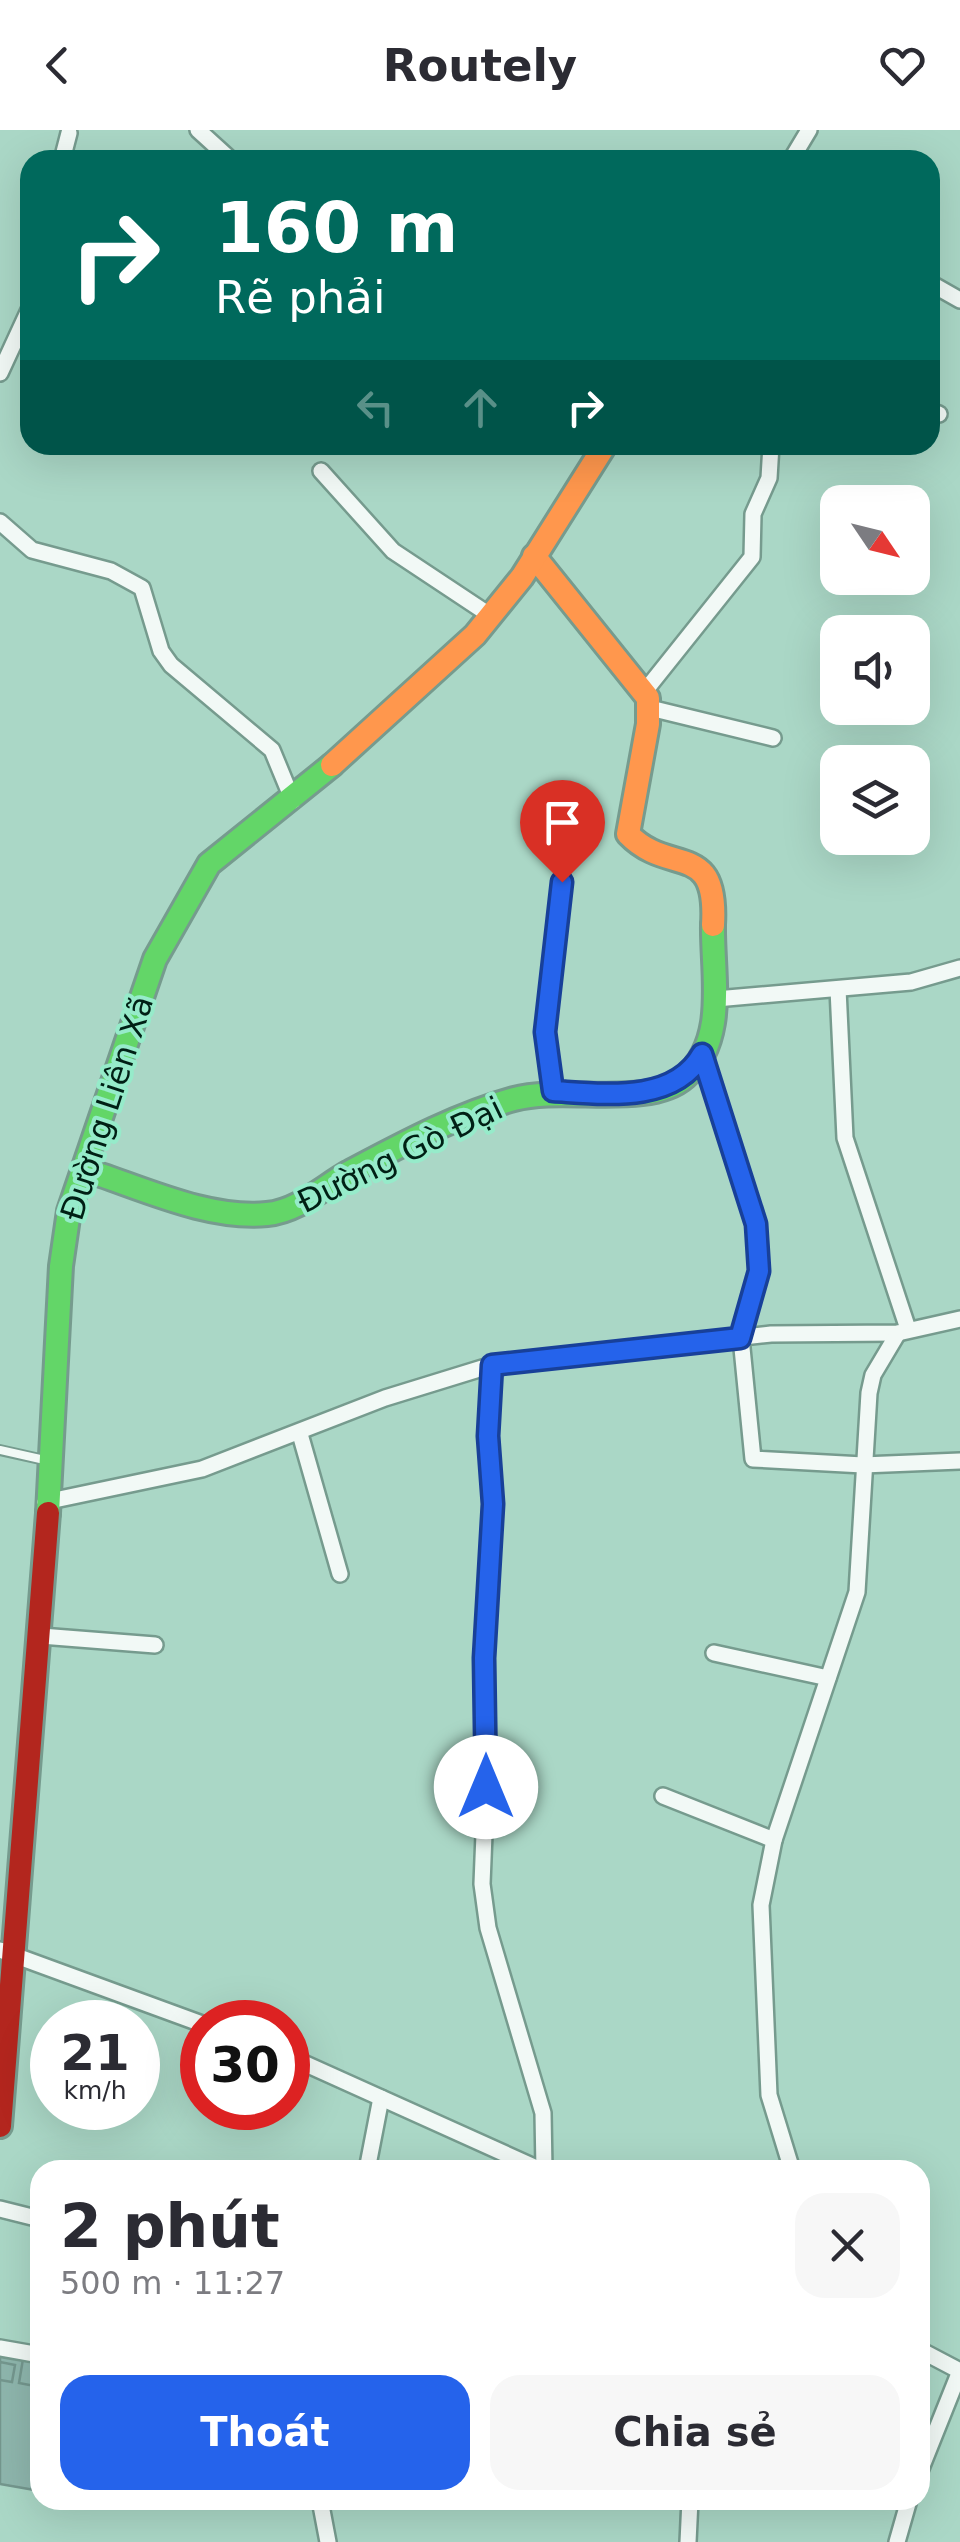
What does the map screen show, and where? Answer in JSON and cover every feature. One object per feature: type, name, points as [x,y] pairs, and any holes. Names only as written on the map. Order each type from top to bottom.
[{"type":"street","points":[[198,130],[220,150]]},
{"type":"street","points":[[0,373],[20,330]]},
{"type":"street","name":"Đường Liên Xã","points":[[0,2126],[7,1952],[41,1636],[45,1502],[52,1462],[61,1266],[69,1211],[155,959],[178,909],[209,864],[292,802],[491,616],[599,455]]},
{"type":"street","points":[[770,455],[769,478],[753,514],[752,556],[648,700],[628,834],[639,846],[696,864],[711,883],[716,998],[714,1023],[702,1054],[756,1224],[759,1271],[740,1338],[753,1459],[863,1465],[960,1462]]},
{"type":"street","points":[[321,471],[394,551],[491,616]]},
{"type":"street","points":[[0,522],[32,550],[111,571],[142,588],[161,652],[171,665],[272,750],[292,802]]},
{"type":"street","points":[[534,556],[648,700],[773,738]]},
{"type":"street","points":[[553,1091],[545,1032],[562,882]]},
{"type":"street","points":[[716,998],[912,982],[960,968]]},
{"type":"street","points":[[838,988],[845,1138],[903,1331]]},
{"type":"street","name":"Đường Gò Đại","points":[[84,1169],[222,1210],[265,1214],[304,1204],[343,1176],[487,1108],[553,1091],[622,1092],[672,1086],[687,1076],[702,1054]]},
{"type":"street","points":[[45,1502],[170,1479],[300,1434],[385,1398],[492,1365],[740,1338],[903,1331],[960,1318]]},
{"type":"street","points":[[789,2160],[768,2095],[761,1905],[774,1840],[856,1592],[873,1374],[903,1331]]},
{"type":"street","points":[[492,1365],[482,1884],[488,1928],[543,2113],[543,2160]]},
{"type":"street","points":[[300,1434],[340,1574]]},
{"type":"street","points":[[41,1636],[155,1645]]},
{"type":"street","points":[[714,1654],[828,1678]]},
{"type":"street","points":[[663,1796],[774,1840]]},
{"type":"street","points":[[7,1952],[180,2016]]},
{"type":"street","points":[[310,2066],[520,2160]]},
{"type":"street","points":[[369,2160],[381,2098]]},
{"type":"street","points":[[0,2209],[30,2216]]},
{"type":"street","points":[[0,2348],[30,2353]]},
{"type":"street","points":[[930,2355],[960,2371],[930,2446]]},
{"type":"street","points":[[322,2510],[328,2542]]},
{"type":"street","points":[[688,2542],[690,2510]]},
{"type":"street","points":[[896,2542],[906,2510]]},
{"type":"lane","points":[[0,1450],[52,1462]]},
{"type":"building","points":[[0,2355],[30,2360],[30,2489],[0,2484]]},
{"type":"building","points":[[23,2359],[30,2361],[30,2385],[19,2383]]},
{"type":"building","points":[[0,2362],[15,2365],[12,2382],[0,2380]]},
{"type":"traffic: fast","points":[[48,1513],[61,1266],[69,1211],[155,959],[209,864],[332,765]]},
{"type":"traffic: fast","points":[[83,1169],[197,1207],[244,1215],[267,1214],[299,1204],[348,1173],[450,1122],[514,1099],[556,1094],[628,1094],[669,1087],[699,1062],[707,1045],[715,1006],[713,925]]},
{"type":"traffic: slow","points":[[332,765],[475,635],[522,577],[599,455]]},
{"type":"traffic: slow","points":[[534,556],[648,698],[648,724],[628,834],[644,847],[699,870],[708,881],[713,925]]},
{"type":"traffic: jam","points":[[0,2126],[48,1513]]},
{"type":"route","points":[[486,1787],[484,1658],[493,1504],[488,1436],[492,1365],[740,1338],[759,1271],[756,1224],[702,1054],[687,1076],[672,1086],[622,1092],[553,1091],[545,1032],[562,882]]}]
